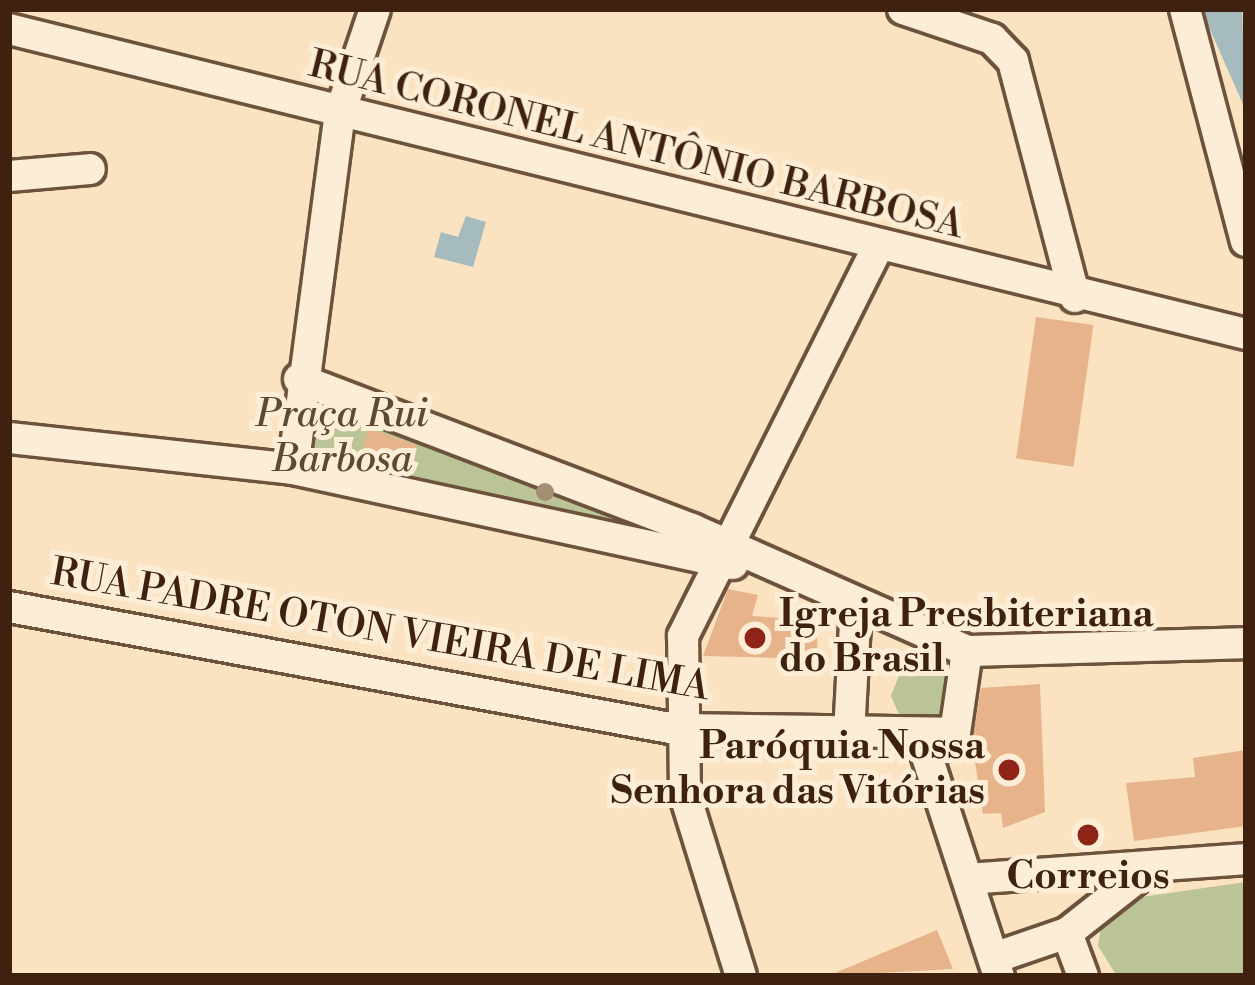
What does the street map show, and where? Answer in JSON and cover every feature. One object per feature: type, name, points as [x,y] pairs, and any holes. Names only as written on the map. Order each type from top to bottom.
[{"type":"street","points":[[293,469],[299,380],[340,113],[375,9]]},
{"type":"street","points":[[903,9],[992,39],[1013,61],[1075,297]]},
{"type":"street","points":[[1185,9],[1246,241]]},
{"type":"street","name":"RUA CORONEL ANTÔNIO BARBOSA","points":[[9,29],[1075,297],[1246,334]]},
{"type":"street","points":[[9,176],[90,169]]},
{"type":"street","points":[[742,976],[676,729],[683,636],[718,554],[878,244]]},
{"type":"street","points":[[299,380],[718,554],[967,651],[1246,644]]},
{"type":"street","points":[[9,438],[293,469],[718,554]]},
{"type":"street","points":[[849,734],[856,606]]},
{"type":"street","name":"RUA PADRE OTON VIEIRA DE LIMA","points":[[9,607],[676,729],[955,733],[967,651]]},
{"type":"street","points":[[920,735],[997,967],[1066,933],[1143,873]]},
{"type":"street","points":[[968,879],[1143,873],[1246,860]]},
{"type":"street","points":[[1066,933],[1083,976]]},
{"type":"green space","name":"Praça Rui Barbosa","points":[[299,379],[722,545],[293,469]]},
{"type":"green space","points":[[923,664],[946,673],[956,696],[947,719],[901,719],[891,696],[900,673]]},
{"type":"green space","points":[[1246,882],[1246,976],[1117,976],[1098,946],[1102,920],[1134,898]]},
{"type":"shaded area","points":[[1201,9],[1242,9],[1246,122],[1242,102]]},
{"type":"shaded area","points":[[466,216],[486,222],[473,267],[434,257],[441,232],[458,237]]},
{"type":"building","points":[[1036,317],[1093,325],[1074,467],[1016,459]]},
{"type":"building","points":[[368,428],[416,445],[412,463],[363,450]]},
{"type":"building","name":"Igreja Presbiteriana do Brasil","points":[[728,589],[758,595],[752,616],[816,620],[818,659],[703,656]]},
{"type":"building","name":"Paróquia Nossa Senhora das Vitórias","points":[[1040,684],[1045,812],[1003,828],[1001,813],[983,814],[972,742],[981,688]]},
{"type":"building","points":[[1246,750],[1246,826],[1134,841],[1126,783],[1195,777],[1193,758]]},
{"type":"building","points":[[937,930],[953,969],[828,976]]},
{"type":"place","name":"Igreja Presbiteriana do Brasil","points":[[755,638]]},
{"type":"place","name":"Paróquia Nossa Senhora das Vitórias","points":[[1009,770]]},
{"type":"place","name":"Correios","points":[[1088,835]]}]
